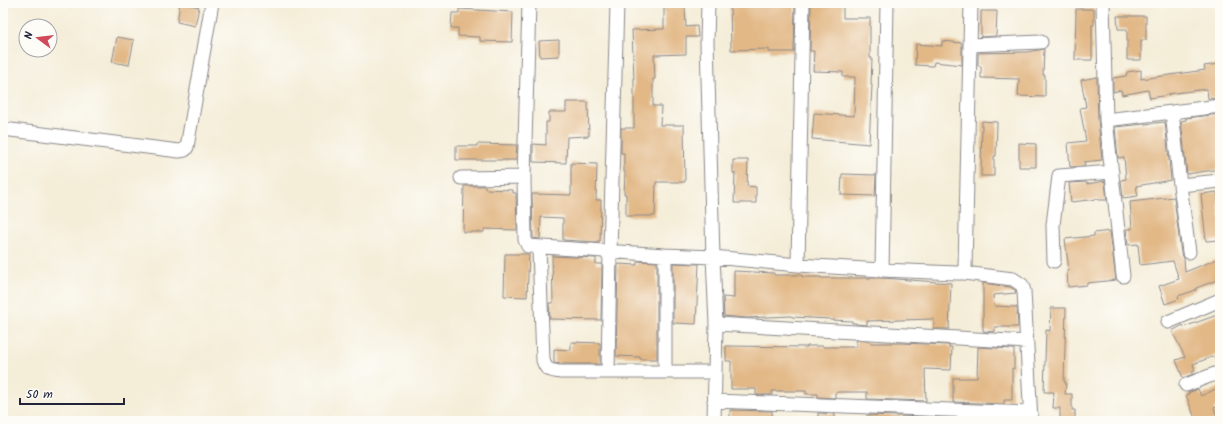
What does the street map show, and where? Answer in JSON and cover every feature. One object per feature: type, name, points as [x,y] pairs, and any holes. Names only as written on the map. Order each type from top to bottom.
[{"type":"street","points":[[3,129],[179,151],[185,150],[187,147],[212,3]]},
{"type":"street","points":[[529,3],[524,177],[525,240],[528,246],[539,248],[713,257],[798,265],[964,273],[1013,279],[1022,285],[1024,292],[1031,417],[714,401]]},
{"type":"street","points":[[608,372],[617,3]]},
{"type":"street","points":[[708,3],[707,42],[716,324],[714,421]]},
{"type":"street","points":[[798,265],[803,3]]},
{"type":"street","points":[[882,270],[887,3]]},
{"type":"street","points":[[964,273],[971,3]]},
{"type":"street","points":[[1103,3],[1106,120],[1123,276]]},
{"type":"street","points":[[970,45],[1041,42]]},
{"type":"street","points":[[1106,120],[1220,106]]},
{"type":"street","points":[[1172,112],[1189,252]]},
{"type":"street","points":[[1054,262],[1053,225],[1059,176],[1112,172]]},
{"type":"street","points":[[461,178],[524,177]]},
{"type":"street","points":[[1180,185],[1220,181]]},
{"type":"street","points":[[539,248],[543,360],[545,366],[549,370],[560,372],[715,372]]},
{"type":"street","points":[[665,255],[665,372]]},
{"type":"street","points":[[1168,322],[1220,300]]},
{"type":"street","points":[[716,324],[1027,342]]},
{"type":"street","points":[[1186,385],[1220,372]]},
{"type":"building","points":[[180,3],[199,7],[195,26],[177,22]]},
{"type":"building","points":[[730,3],[795,3],[794,52],[769,52],[769,49],[731,50]]},
{"type":"building","points":[[811,3],[843,3],[843,18],[870,18],[872,85],[869,144],[812,139],[814,113],[854,116],[855,77],[843,77],[843,72],[813,71],[814,51],[810,51]]},
{"type":"building","points":[[685,6],[686,27],[697,26],[698,37],[686,37],[686,54],[654,55],[655,79],[653,79],[653,106],[661,106],[660,125],[684,125],[685,182],[656,182],[655,216],[626,216],[626,194],[624,194],[624,153],[621,153],[621,128],[634,128],[632,30],[664,29],[664,7]]},
{"type":"building","points":[[459,9],[513,12],[512,42],[480,41],[480,37],[458,36],[458,28],[451,28],[452,13],[459,13]]},
{"type":"building","points":[[1076,9],[1094,9],[1094,25],[1092,25],[1092,60],[1075,60]]},
{"type":"building","points":[[981,11],[997,11],[996,36],[981,37]]},
{"type":"building","points":[[1117,16],[1146,16],[1146,40],[1141,40],[1141,60],[1127,60],[1127,29],[1118,29]]},
{"type":"building","points":[[117,37],[134,40],[129,65],[112,62]]},
{"type":"building","points":[[559,40],[559,56],[540,57],[539,41]]},
{"type":"building","points":[[942,41],[962,43],[962,65],[934,62],[933,66],[915,65],[916,44],[942,46]]},
{"type":"building","points":[[1044,49],[1043,75],[1045,75],[1045,97],[1018,96],[1019,79],[981,78],[981,66],[978,66],[978,53],[1027,52]]},
{"type":"building","points":[[1219,64],[1220,98],[1208,99],[1207,89],[1150,98],[1148,90],[1122,95],[1121,90],[1113,92],[1113,78],[1126,76],[1127,72],[1141,70],[1141,79],[1205,70],[1204,66]]},
{"type":"building","points":[[1097,77],[1098,120],[1102,160],[1084,162],[1085,166],[1070,167],[1068,143],[1086,141],[1080,108],[1086,107],[1081,80]]},
{"type":"building","points":[[566,102],[588,102],[589,136],[567,137],[566,163],[533,162],[533,144],[546,145],[546,122],[549,122],[549,112],[566,112]]},
{"type":"building","points":[[1220,114],[1220,169],[1187,174],[1181,121],[1186,120],[1186,118]]},
{"type":"building","points":[[982,121],[997,122],[994,176],[981,176]]},
{"type":"building","points":[[1165,122],[1171,180],[1136,186],[1138,196],[1123,198],[1121,180],[1126,179],[1124,157],[1118,158],[1115,127]]},
{"type":"building","points":[[1019,143],[1036,144],[1036,167],[1019,167]]},
{"type":"building","points":[[477,144],[517,145],[516,160],[456,160],[456,146],[477,146]]},
{"type":"building","points":[[733,160],[748,160],[747,186],[756,187],[756,203],[734,203],[735,173],[733,173]]},
{"type":"building","points":[[571,163],[597,164],[596,200],[601,200],[600,241],[563,240],[563,218],[541,217],[540,239],[533,238],[532,194],[571,195]]},
{"type":"building","points":[[842,174],[876,175],[875,196],[841,195]]},
{"type":"building","points":[[1105,181],[1107,200],[1098,199],[1071,202],[1069,183],[1086,182],[1087,184]]},
{"type":"building","points":[[464,186],[485,186],[485,189],[513,190],[513,193],[516,193],[517,230],[484,229],[484,232],[463,232]]},
{"type":"building","points":[[1217,192],[1220,218],[1220,240],[1206,241],[1201,194]]},
{"type":"building","points":[[1174,197],[1181,253],[1184,258],[1185,272],[1220,258],[1220,279],[1178,296],[1179,299],[1165,304],[1159,286],[1179,279],[1173,261],[1140,265],[1138,244],[1128,245],[1126,229],[1132,229],[1130,202]]},
{"type":"building","points":[[1110,231],[1116,280],[1087,283],[1087,285],[1068,287],[1067,271],[1069,271],[1065,239],[1094,236],[1094,233]]},
{"type":"building","points":[[505,254],[529,254],[527,297],[504,296]]},
{"type":"building","points":[[552,256],[596,258],[596,264],[602,264],[601,320],[550,319],[549,303],[553,303]]},
{"type":"building","points":[[637,261],[657,262],[657,359],[640,359],[640,357],[616,356],[618,264],[637,265]]},
{"type":"building","points":[[673,263],[699,264],[696,324],[673,323]]},
{"type":"building","points":[[734,271],[774,273],[774,275],[802,275],[802,277],[882,278],[951,283],[949,329],[934,329],[934,319],[867,321],[867,325],[852,323],[852,321],[792,316],[745,318],[724,316],[723,297],[734,298]]},
{"type":"building","points":[[983,283],[1010,287],[1015,290],[1016,293],[993,295],[994,306],[1017,307],[1018,327],[995,327],[995,332],[983,331]]},
{"type":"building","points":[[1051,308],[1066,308],[1064,382],[1066,382],[1065,394],[1072,394],[1072,410],[1075,410],[1075,421],[1060,421],[1060,408],[1053,408],[1054,392],[1044,392],[1046,330],[1050,331]]},
{"type":"building","points":[[1220,314],[1220,354],[1193,364],[1195,371],[1192,372],[1193,374],[1183,378],[1176,360],[1185,357],[1172,331],[1183,325],[1184,327]]},
{"type":"building","points":[[856,340],[870,343],[949,345],[949,347],[952,347],[951,370],[925,369],[926,401],[867,399],[867,392],[838,392],[835,393],[835,398],[818,397],[818,394],[806,394],[806,391],[772,391],[772,395],[756,395],[756,389],[731,389],[731,361],[726,361],[726,346],[856,347]]},
{"type":"building","points":[[571,342],[600,343],[600,364],[554,363],[554,349],[571,350]]},
{"type":"building","points":[[978,347],[1014,349],[1014,369],[1012,368],[1012,400],[1004,400],[1004,404],[953,402],[953,378],[977,378]]},
{"type":"building","points":[[1220,387],[1220,406],[1214,408],[1219,421],[1196,421],[1186,395],[1198,389],[1201,396]]},
{"type":"building","points":[[730,410],[772,411],[772,421],[730,421]]},
{"type":"building","points":[[818,413],[835,414],[835,421],[818,421]]},
{"type":"building","points":[[867,415],[926,417],[926,421],[867,421]]},
{"type":"building","points":[[953,418],[1004,420],[1004,421],[953,421]]}]
